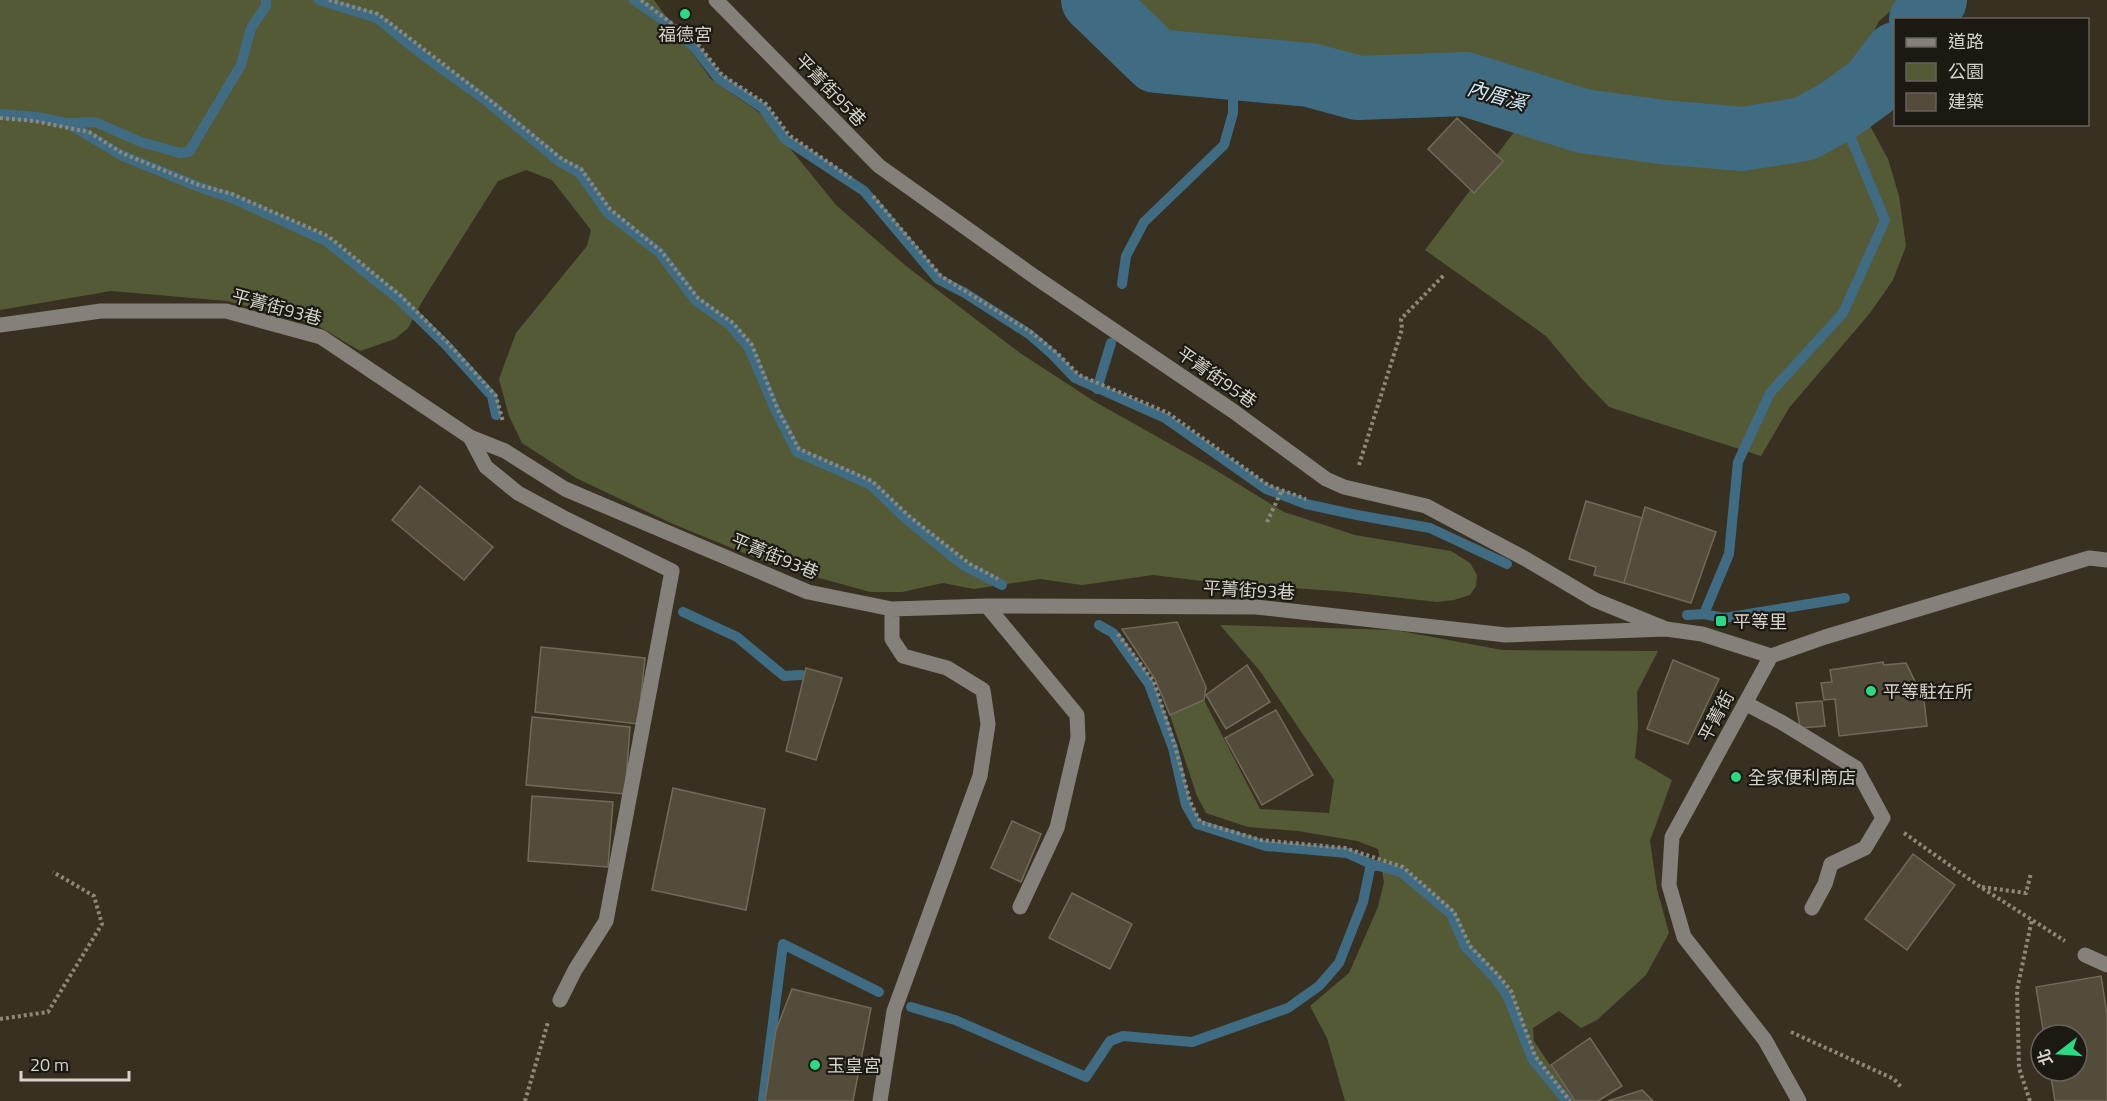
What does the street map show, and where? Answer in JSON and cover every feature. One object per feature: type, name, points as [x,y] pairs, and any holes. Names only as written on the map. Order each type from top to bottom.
[{"type":"street","name":"平菁街95巷","points":[[716,0],[879,166],[1035,277],[1233,411],[1326,479],[1344,487],[1426,506],[1524,558],[1595,600],[1666,629],[1702,634],[1771,656]]},
{"type":"street","name":"平菁街93巷","points":[[0,325],[101,311],[226,311],[321,337],[470,437],[505,451],[565,489],[808,592],[892,609],[987,606],[1256,607],[1506,635],[1666,629]]},
{"type":"street","points":[[470,437],[486,468],[518,493],[672,571],[606,921],[575,970],[560,1000]]},
{"type":"street","points":[[1771,656],[1825,637],[2089,558],[2107,560]]},
{"type":"street","points":[[987,606],[1077,715],[1077,738],[1057,828],[1020,907]]},
{"type":"street","points":[[880,1101],[894,1011],[980,776],[988,724],[983,690],[947,668],[903,656],[892,639],[892,609]]},
{"type":"street","name":"平菁街","points":[[1771,656],[1672,837],[1669,885],[1684,937],[1765,1040],[1799,1101]]},
{"type":"street","points":[[1745,703],[1782,722],[1856,768],[1883,818],[1865,848],[1831,864],[1825,884],[1812,908]]},
{"type":"street","points":[[2085,955],[2107,965]]},
{"type":"path","points":[[329,0],[378,14],[562,159],[581,169],[610,209],[661,251],[698,298],[733,323],[752,345],[778,410],[799,449],[872,481],[909,516],[970,564],[1008,584]]},
{"type":"path","points":[[641,0],[697,43],[722,75],[766,104],[789,135],[857,183]]},
{"type":"path","points":[[0,118],[34,121],[89,132],[122,153],[199,185],[232,194],[328,236],[401,296],[496,396],[503,419],[505,451]]},
{"type":"path","points":[[867,189],[941,276],[1031,332],[1058,353],[1079,375],[1102,384]]},
{"type":"path","points":[[1358,468],[1402,329],[1401,319],[1445,274]]},
{"type":"path","points":[[1267,522],[1282,490]]},
{"type":"path","points":[[1114,627],[1154,682],[1190,801],[1200,822],[1261,840],[1345,848],[1403,867],[1454,912],[1470,946],[1510,991],[1535,1056],[1570,1101]]},
{"type":"path","points":[[1883,818],[1979,886],[2085,955]]},
{"type":"path","points":[[0,1019],[48,1012],[102,924],[94,896],[53,872]]},
{"type":"path","points":[[1979,886],[2026,893],[2031,873]]},
{"type":"path","points":[[2030,1101],[2019,1068],[2017,990],[2032,919]]},
{"type":"path","points":[[525,1101],[545,1029],[560,1000]]},
{"type":"path","points":[[1765,1040],[1792,1032],[1894,1078],[1902,1088]]},
{"type":"green space","points":[[0,0],[654,0],[711,79],[763,115],[836,205],[906,266],[1020,353],[1092,400],[1209,466],[1284,512],[1355,535],[1451,551],[1470,563],[1477,575],[1476,586],[1470,595],[1437,602],[1153,575],[1082,585],[1040,579],[974,589],[943,583],[902,592],[870,592],[773,565],[673,524],[576,478],[522,443],[509,416],[499,379],[516,333],[587,246],[591,230],[552,180],[526,170],[498,181],[423,300],[408,328],[395,339],[360,351],[315,324],[227,301],[111,291],[0,310]]},
{"type":"green space","points":[[1113,0],[1904,0],[1879,21],[1860,61],[1869,124],[1888,159],[1899,196],[1906,246],[1893,280],[1870,313],[1789,408],[1761,456],[1609,407],[1546,336],[1425,250],[1548,87],[1501,79],[1384,74],[1176,46]]},
{"type":"green space","points":[[1220,625],[1395,630],[1502,650],[1658,651],[1637,692],[1638,728],[1635,758],[1672,780],[1650,841],[1657,889],[1669,933],[1646,975],[1597,1020],[1581,1028],[1559,1011],[1533,1028],[1534,1041],[1574,1101],[1345,1101],[1327,1038],[1310,1006],[1349,973],[1378,907],[1384,882],[1378,849],[1357,841],[1298,831],[1248,827],[1206,813],[1197,796],[1170,715],[1204,700],[1260,809],[1329,813],[1334,780],[1260,671]]},
{"type":"building","points":[[1457,118],[1503,161],[1474,193],[1428,149]]},
{"type":"building","points":[[420,486],[493,547],[464,580],[392,520]]},
{"type":"building","points":[[1586,501],[1642,518],[1624,583],[1594,575],[1596,567],[1569,559]]},
{"type":"building","points":[[1645,507],[1716,532],[1691,603],[1624,583]]},
{"type":"building","points":[[1177,622],[1206,687],[1204,700],[1170,715],[1155,679],[1122,629]]},
{"type":"building","points":[[541,647],[645,658],[638,724],[535,712]]},
{"type":"building","points":[[1673,660],[1719,679],[1688,744],[1647,729]]},
{"type":"building","name":"平等駐在所","points":[[1883,662],[1884,665],[1906,663],[1924,700],[1927,726],[1839,736],[1835,699],[1824,700],[1821,683],[1832,682],[1830,670]]},
{"type":"building","points":[[1247,665],[1270,702],[1226,729],[1206,695]]},
{"type":"building","points":[[806,668],[842,678],[816,760],[786,751]]},
{"type":"building","points":[[1822,701],[1825,726],[1800,728],[1796,703]]},
{"type":"building","points":[[1276,710],[1313,775],[1262,805],[1225,738]]},
{"type":"building","points":[[532,717],[630,727],[625,794],[526,785]]},
{"type":"building","points":[[673,788],[765,809],[746,910],[652,890]]},
{"type":"building","points":[[532,796],[613,802],[608,867],[528,861]]},
{"type":"building","points":[[1012,821],[1041,834],[1021,882],[991,868]]},
{"type":"building","points":[[1913,854],[1955,885],[1907,950],[1865,919]]},
{"type":"building","points":[[1072,893],[1132,924],[1110,969],[1049,938]]},
{"type":"building","points":[[2101,976],[2107,1014],[2107,1101],[2055,1101],[2052,1083],[2089,1083],[2089,1023],[2042,1023],[2036,987]]},
{"type":"building","name":"玉皇宮","points":[[792,989],[871,1008],[853,1101],[765,1101],[776,1030]]},
{"type":"building","points":[[1590,1038],[1622,1086],[1598,1101],[1575,1101],[1551,1065]]},
{"type":"building","points":[[1642,1090],[1653,1101],[1608,1101]]},
{"type":"waterway","points":[[67,123],[95,122],[141,142],[180,153],[189,152],[241,65],[251,28],[266,6],[266,0]]},
{"type":"waterway","points":[[319,0],[377,18],[424,56],[484,99],[560,162],[579,172],[608,213],[659,252],[696,301],[730,325],[749,348],[776,411],[797,452],[871,485],[904,517],[963,565],[1002,585]]},
{"type":"waterway","points":[[634,0],[660,18],[694,47],[718,78],[763,108],[785,139],[864,191],[938,279],[965,293],[1029,334],[1075,378],[1165,418],[1266,489],[1306,504],[1430,528],[1507,564]]},
{"type":"waterway","name":"內厝溪","points":[[1093,0],[1156,61],[1310,75],[1358,88],[1465,84],[1583,121],[1662,132],[1742,139],[1804,129],[1839,110],[1872,86],[1894,57]]},
{"type":"waterway","name":"內厝溪","points":[[1922,18],[1935,0]]},
{"type":"waterway","points":[[1122,284],[1126,256],[1144,222],[1224,145],[1233,113],[1233,68]]},
{"type":"waterway","points":[[1704,614],[1729,554],[1738,462],[1770,393],[1843,313],[1885,220],[1839,110]]},
{"type":"waterway","points":[[0,114],[37,117],[67,123],[121,155],[232,198],[326,241],[399,299],[445,344],[492,396],[496,415]]},
{"type":"waterway","points":[[1097,389],[1111,343]]},
{"type":"waterway","points":[[1687,615],[1704,614],[1724,618],[1845,598]]},
{"type":"waterway","points":[[683,612],[737,637],[784,676],[801,675]]},
{"type":"waterway","points":[[1099,625],[1113,633],[1149,684],[1173,748],[1186,805],[1197,824],[1266,846],[1347,853],[1371,864],[1401,872],[1451,914],[1465,946],[1495,978],[1508,997],[1533,1060],[1567,1101]]},
{"type":"waterway","points":[[911,1007],[955,1020],[1086,1077],[1110,1041],[1123,1036],[1192,1042],[1288,1008],[1319,986],[1339,963],[1363,902],[1371,864]]},
{"type":"waterway","points":[[763,1101],[783,944],[879,992]]},
{"type":"place","name":"福德宮","points":[[685,14]]},
{"type":"place","name":"平等里","points":[[1721,621]]},
{"type":"place","name":"平等駐在所","points":[[1871,691]]},
{"type":"place","name":"全家便利商店","points":[[1736,777]]},
{"type":"place","name":"玉皇宮","points":[[815,1065]]}]
